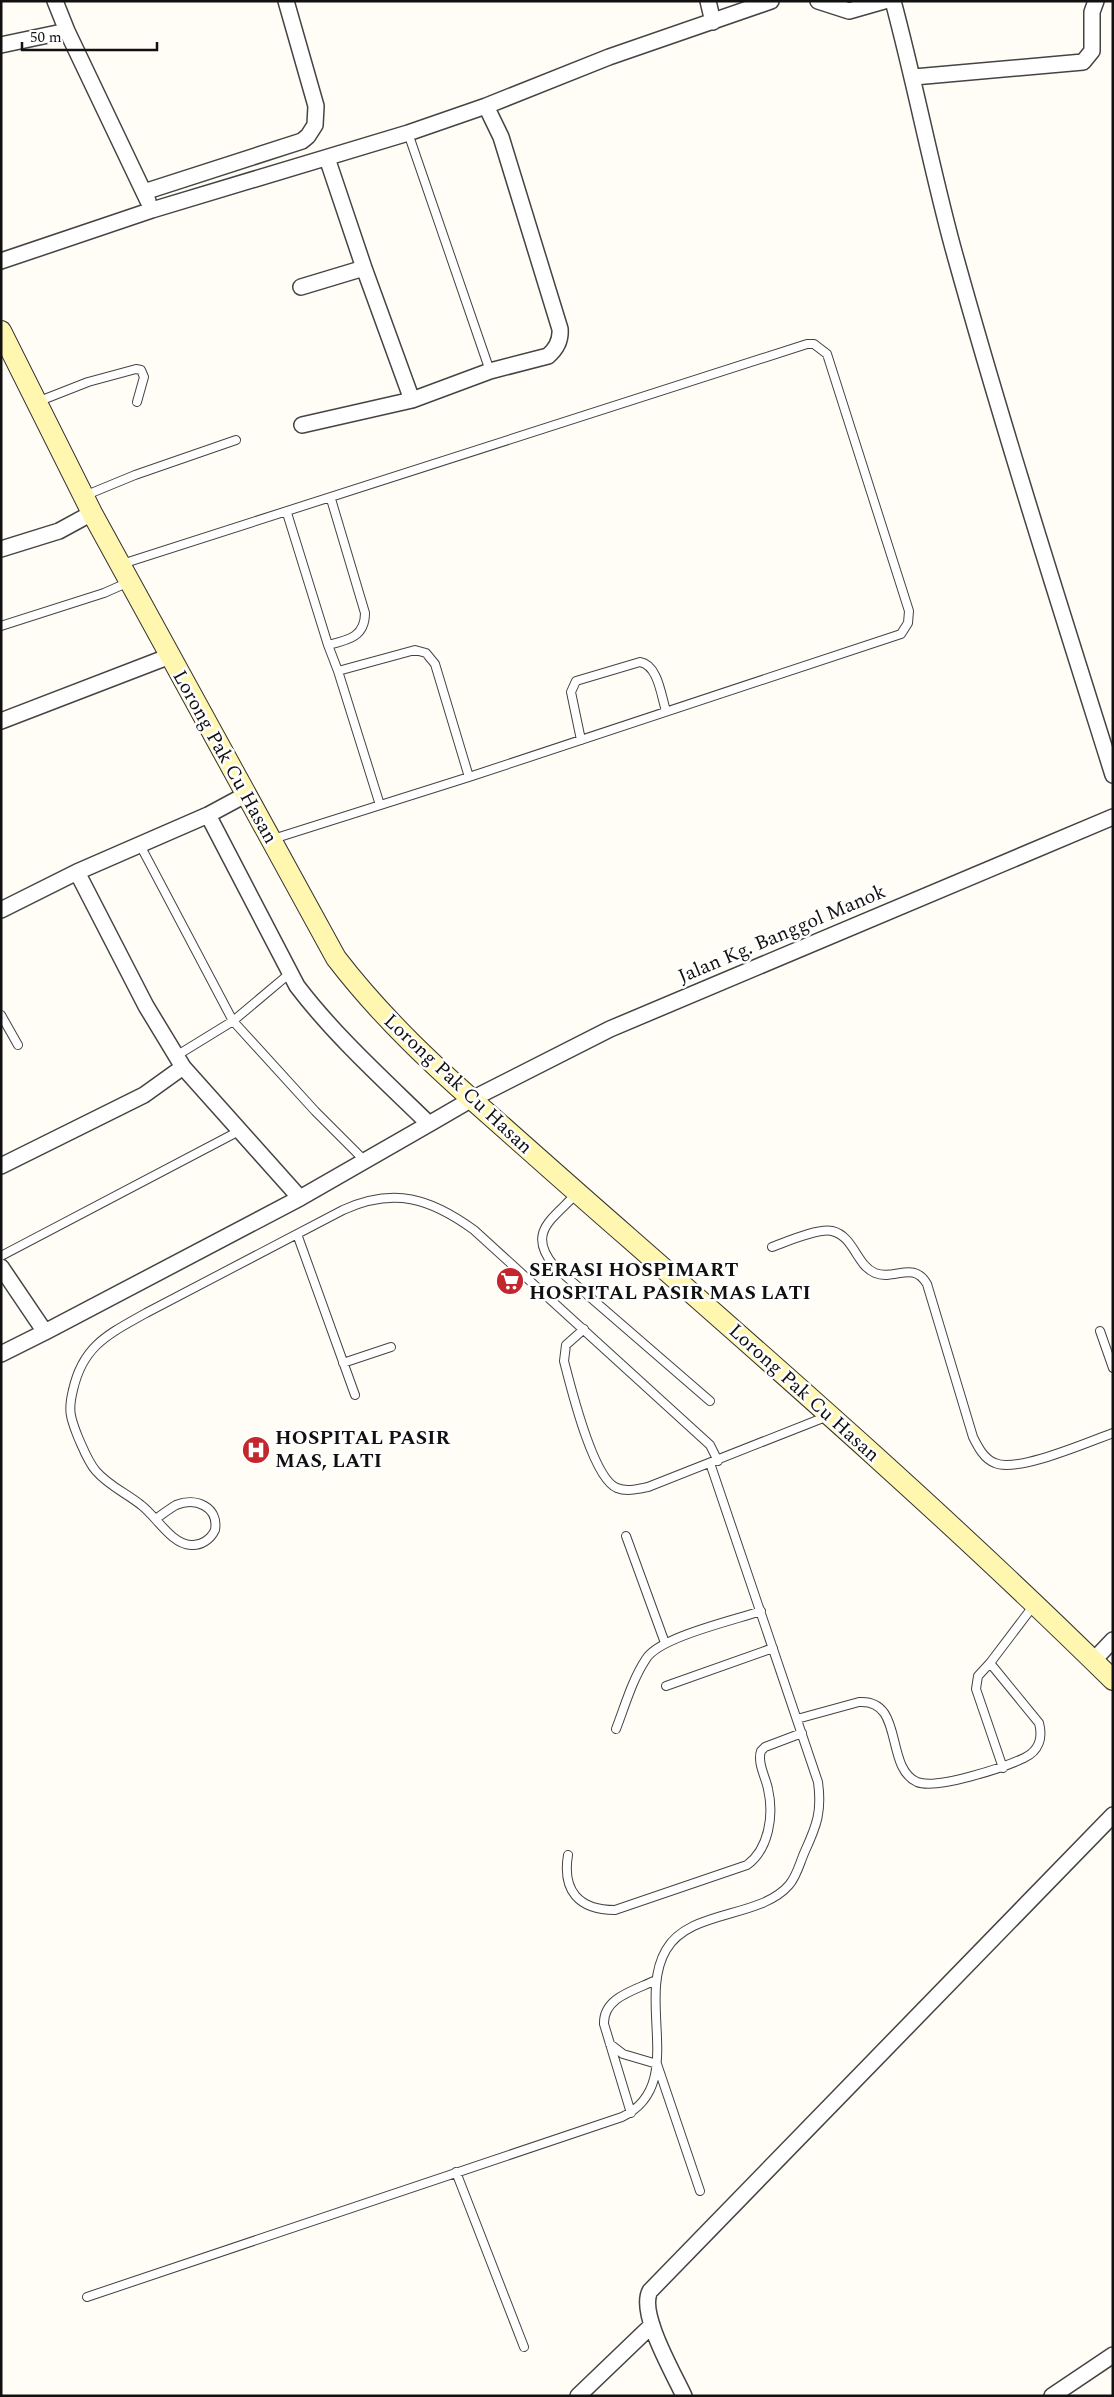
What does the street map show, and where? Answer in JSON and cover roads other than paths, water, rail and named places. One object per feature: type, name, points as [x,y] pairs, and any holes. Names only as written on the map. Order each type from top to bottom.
[{"type":"street","points":[[55,1],[67,31],[152,210]]},
{"type":"street","points":[[144,192],[285,148],[308,136],[317,117],[314,97],[286,1]]},
{"type":"street","points":[[708,1],[713,22]]},
{"type":"street","points":[[1,261],[152,210],[408,134],[486,106],[609,56],[771,1]]},
{"type":"street","points":[[818,1],[849,11],[884,1]]},
{"type":"street","points":[[892,1],[914,77],[953,246],[1045,563],[1113,774]]},
{"type":"street","points":[[914,77],[1079,64],[1086,60],[1092,51],[1092,12],[1096,1]]},
{"type":"street","points":[[1,46],[67,31]]},
{"type":"street","points":[[302,425],[412,400],[490,371],[548,356],[553,352],[560,334],[501,137],[486,106]]},
{"type":"street","points":[[285,148],[293,167]]},
{"type":"street","points":[[327,158],[364,268],[412,400]]},
{"type":"street","points":[[301,287],[364,268]]},
{"type":"street","name":"Lorong Pak Cu Hasan","points":[[1,331],[88,504],[170,656],[248,794],[336,958],[364,994],[396,1029],[472,1099],[830,1415],[950,1524],[1113,1680]]},
{"type":"street","points":[[1,549],[59,531],[88,504]]},
{"type":"street","points":[[1,721],[170,656]]},
{"type":"street","points":[[1,910],[77,872],[208,815],[248,794]]},
{"type":"street","points":[[208,815],[290,974],[311,1004],[429,1124]]},
{"type":"street","name":"Jalan Kg. Banggol Manok","points":[[1,1354],[300,1198],[472,1099],[610,1029],[1113,817]]},
{"type":"street","points":[[77,872],[146,1006],[179,1061],[300,1198]]},
{"type":"street","points":[[1,1166],[144,1095],[179,1061]]},
{"type":"street","points":[[1,1267],[45,1332]]},
{"type":"street","points":[[1094,1661],[1113,1640]]},
{"type":"street","points":[[684,2396],[652,2325],[647,2298],[653,2287],[890,2047],[1113,1815]]},
{"type":"street","points":[[578,2396],[652,2325]]},
{"type":"street","points":[[1052,2396],[1113,2355]]},
{"type":"lane","points":[[408,134],[490,371]]},
{"type":"lane","points":[[1,626],[104,593],[125,573],[287,513],[807,344],[814,344],[821,348],[831,363],[909,611],[908,623],[901,634],[469,777],[271,839]]},
{"type":"lane","points":[[37,402],[88,382],[136,369],[141,370],[144,377],[137,402]]},
{"type":"lane","points":[[88,504],[135,474],[236,440]]},
{"type":"lane","points":[[328,645],[357,635],[363,626],[366,613],[330,499]]},
{"type":"lane","points":[[287,513],[380,805]]},
{"type":"lane","points":[[338,672],[415,650],[426,653],[435,664],[469,777]]},
{"type":"lane","points":[[581,740],[571,692],[576,682],[640,662],[646,663],[652,669],[666,711]]},
{"type":"lane","points":[[140,845],[233,1021],[315,1111],[364,1161]]},
{"type":"lane","points":[[179,1061],[233,1021],[290,974]]},
{"type":"lane","points":[[1,1015],[18,1045]]},
{"type":"lane","points":[[1,1256],[241,1130]]},
{"type":"lane","points":[[577,1192],[542,1232],[542,1245],[545,1253],[554,1266],[710,1401]]},
{"type":"lane","points":[[156,1518],[178,1505],[185,1503],[204,1504],[215,1516],[215,1530],[208,1540],[190,1545],[180,1542],[140,1504],[114,1488],[94,1470],[83,1449],[68,1406],[77,1372],[86,1357],[99,1343],[118,1330],[297,1234],[364,1201],[398,1197],[426,1203],[453,1215],[474,1230],[710,1445],[718,1460]]},
{"type":"lane","points":[[772,1247],[816,1233],[833,1231],[848,1241],[865,1267],[875,1272],[885,1274],[910,1272],[921,1275],[928,1284],[973,1437],[979,1449],[994,1463],[1015,1466],[1113,1433]]},
{"type":"lane","points":[[297,1234],[355,1395]]},
{"type":"lane","points":[[584,1329],[566,1345],[564,1361],[595,1463],[608,1482],[616,1488],[635,1490],[718,1460],[830,1415]]},
{"type":"lane","points":[[1100,1331],[1113,1368]]},
{"type":"lane","points":[[343,1363],[391,1347]]},
{"type":"lane","points":[[87,2297],[631,2113],[649,2093],[657,2064],[656,1980],[666,1950],[684,1932],[697,1925],[765,1901],[787,1887],[794,1877],[818,1823],[820,1808],[818,1782],[710,1463]]},
{"type":"lane","points":[[626,1536],[665,1643]]},
{"type":"lane","points":[[1003,1768],[976,1689],[978,1676],[1034,1605]]},
{"type":"lane","points":[[616,1729],[646,1658],[665,1643],[761,1611]]},
{"type":"lane","points":[[666,1686],[773,1648]]},
{"type":"lane","points":[[797,1719],[859,1702],[880,1707],[887,1717],[903,1767],[911,1778],[924,1784],[947,1782],[1003,1768],[1030,1755],[1037,1747],[1042,1732],[1039,1723],[990,1663]]},
{"type":"lane","points":[[568,1856],[566,1870],[568,1885],[573,1894],[597,1910],[615,1910],[747,1865],[762,1851],[770,1818],[769,1790],[760,1759],[761,1751],[765,1747],[802,1733]]},
{"type":"lane","points":[[631,2113],[604,2024],[607,2007],[618,1998],[656,1980]]},
{"type":"lane","points":[[610,2044],[623,2054],[657,2064]]},
{"type":"lane","points":[[657,2064],[700,2192]]},
{"type":"lane","points":[[456,2172],[524,2347]]},
{"type":"place","name":"SERASI HOSPIMART HOSPITAL PASIR MAS LATI","points":[[510,1281]]},
{"type":"place","name":"HOSPITAL PASIR MAS, LATI","points":[[256,1450]]}]
